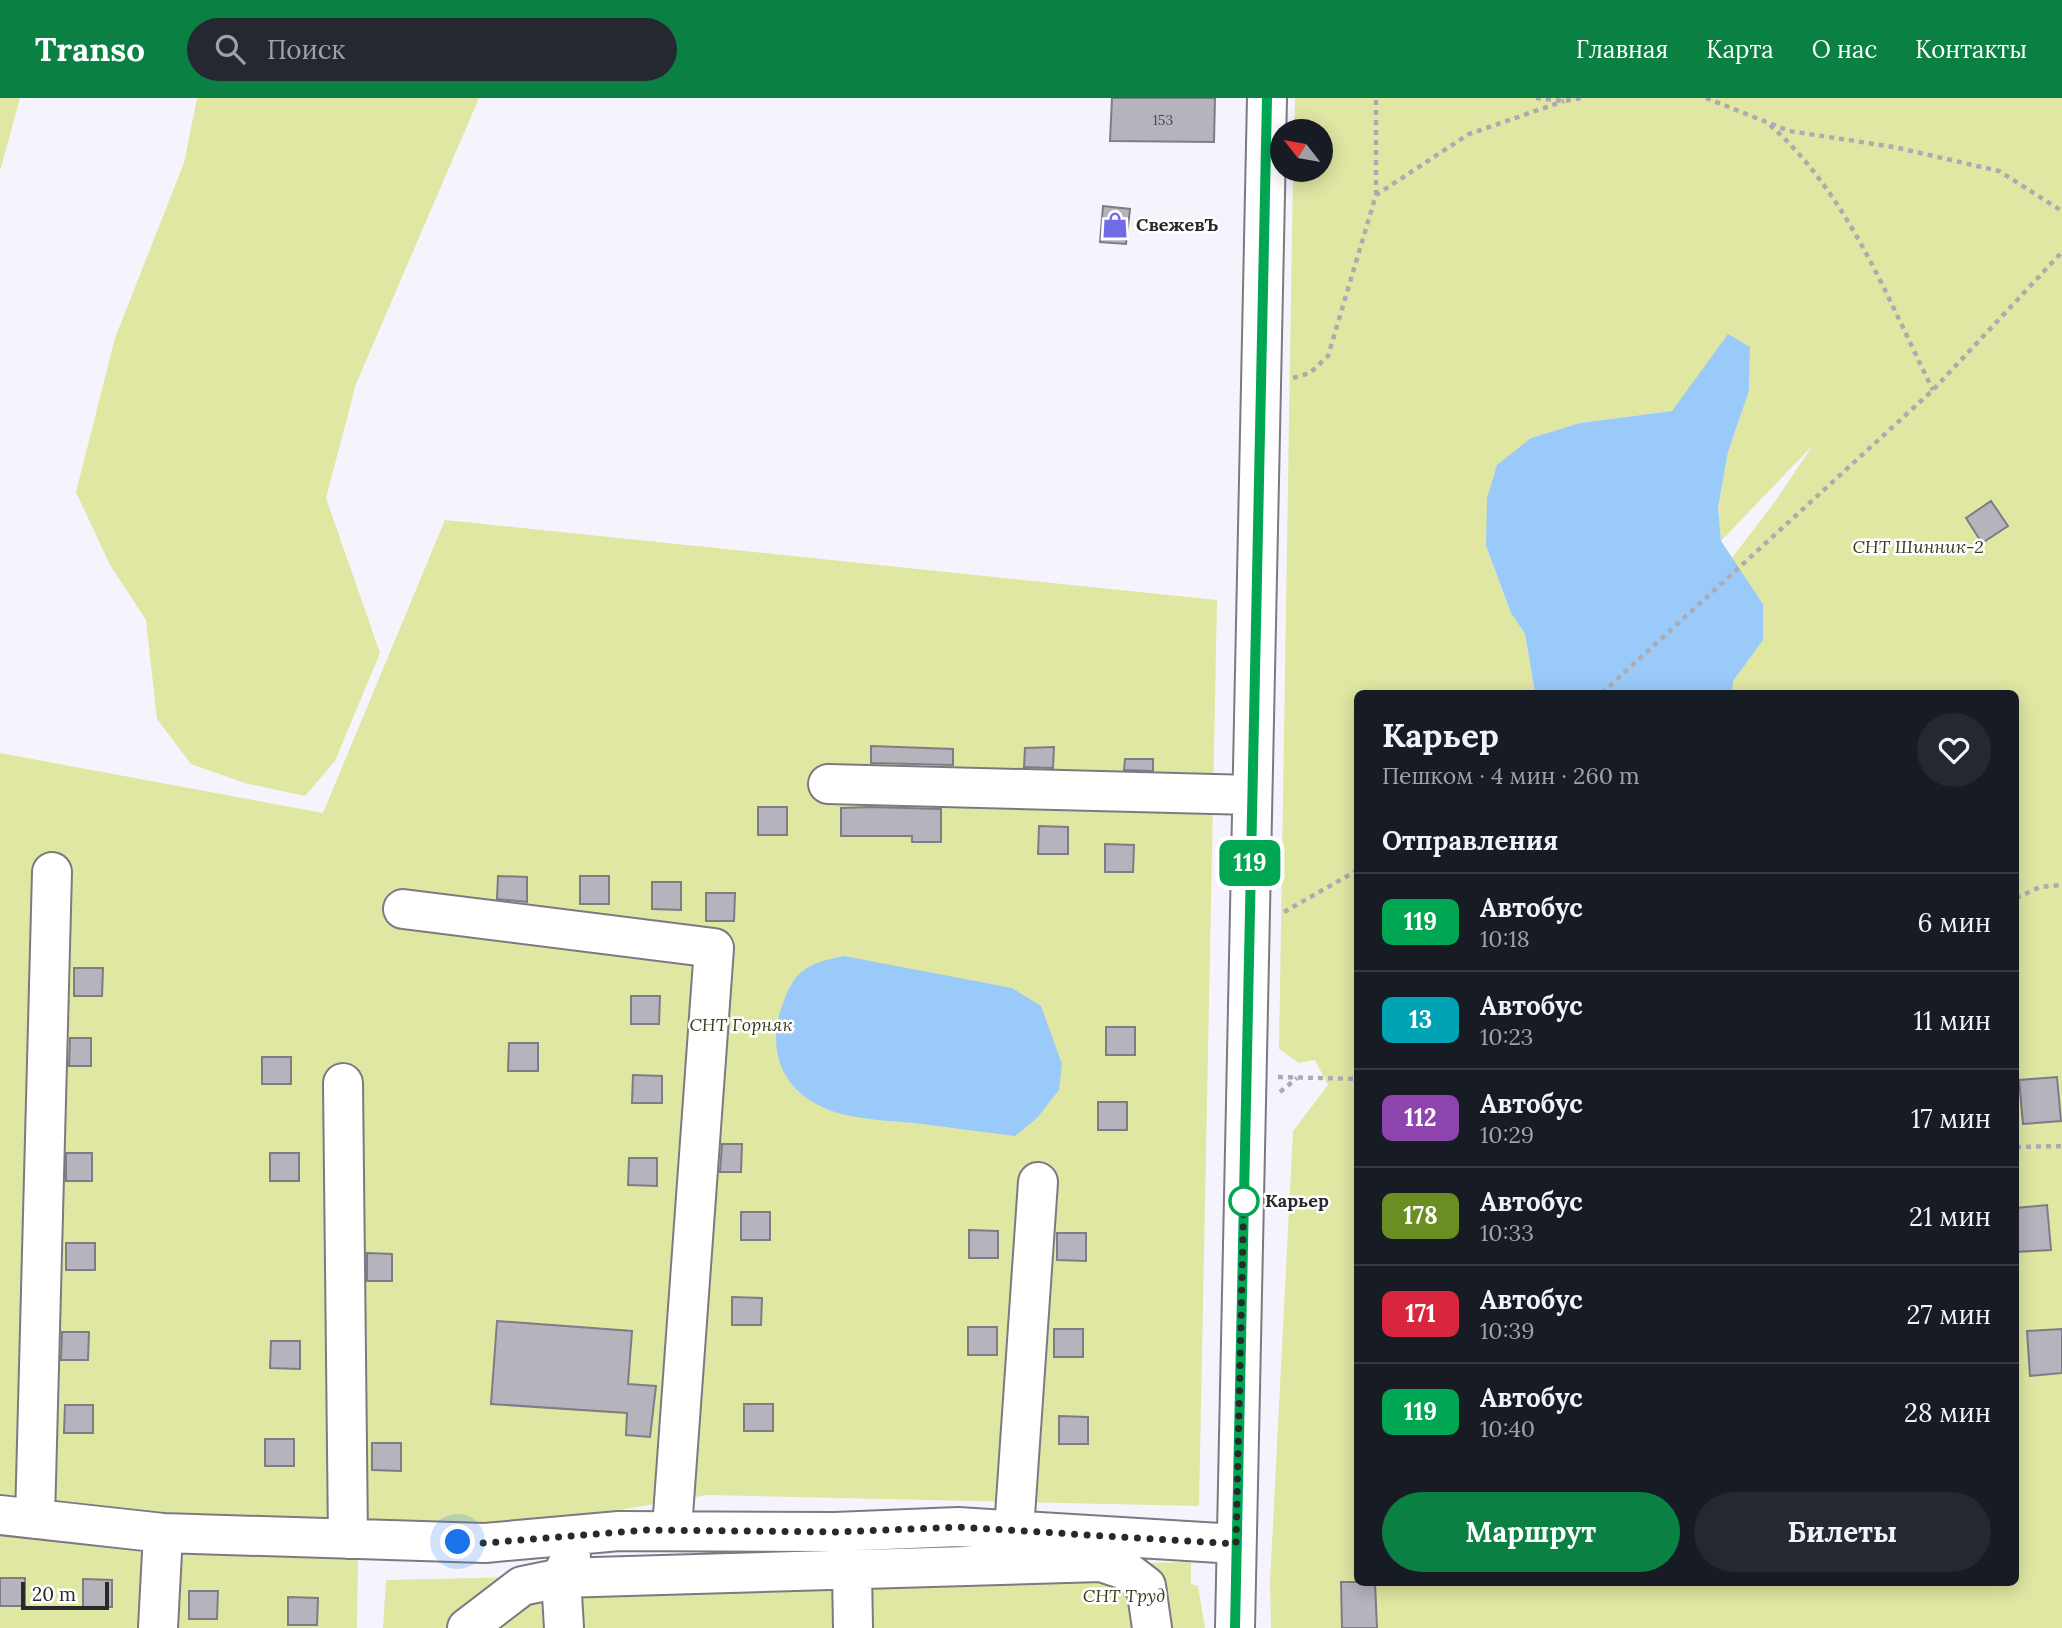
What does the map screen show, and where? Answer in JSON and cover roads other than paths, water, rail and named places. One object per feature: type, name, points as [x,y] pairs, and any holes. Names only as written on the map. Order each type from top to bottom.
[{"type":"street","points":[[1235,1628],[1267,98]]},
{"type":"street","points":[[828,785],[1252,795]]},
{"type":"street","points":[[52,872],[17,1517],[163,1534],[485,1543],[582,1533],[672,1529],[835,1532],[958,1527],[1236,1544]]},
{"type":"street","points":[[402,909],[714,948],[672,1529]]},
{"type":"street","points":[[343,1083],[348,1539]]},
{"type":"street","points":[[1014,1530],[1038,1182]]},
{"type":"street","points":[[564,1628],[561,1578],[582,1533]]},
{"type":"street","points":[[158,1628],[163,1534]]},
{"type":"street","points":[[467,1628],[522,1586],[561,1578],[1101,1562],[1125,1570],[1146,1586],[1152,1628]]},
{"type":"street","points":[[852,1571],[853,1628]]},
{"type":"water","points":[[1728,334],[1750,347],[1749,391],[1728,452],[1718,508],[1721,541],[1763,604],[1763,640],[1733,681],[1732,690],[1534,690],[1525,634],[1511,613],[1486,546],[1487,498],[1497,465],[1531,438],[1580,423],[1672,411]]},
{"type":"water","points":[[844,956],[1012,988],[1041,1006],[1062,1064],[1059,1090],[1037,1118],[1015,1136],[854,1117],[811,1101],[797,1090],[780,1063],[776,1046],[781,1009],[791,985],[803,971],[820,962]]},
{"type":"place","name":"СвежевЪ","points":[[1115,225]]},
{"type":"place","name":"Карьер","points":[[1244,1201]]},
{"type":"park label","name":"СНТ Шинник-2","points":[[1918,547]]},
{"type":"park label","name":"СНТ Горняк","points":[[741,1025]]},
{"type":"park label","name":"СНТ Труд","points":[[1124,1596]]}]
